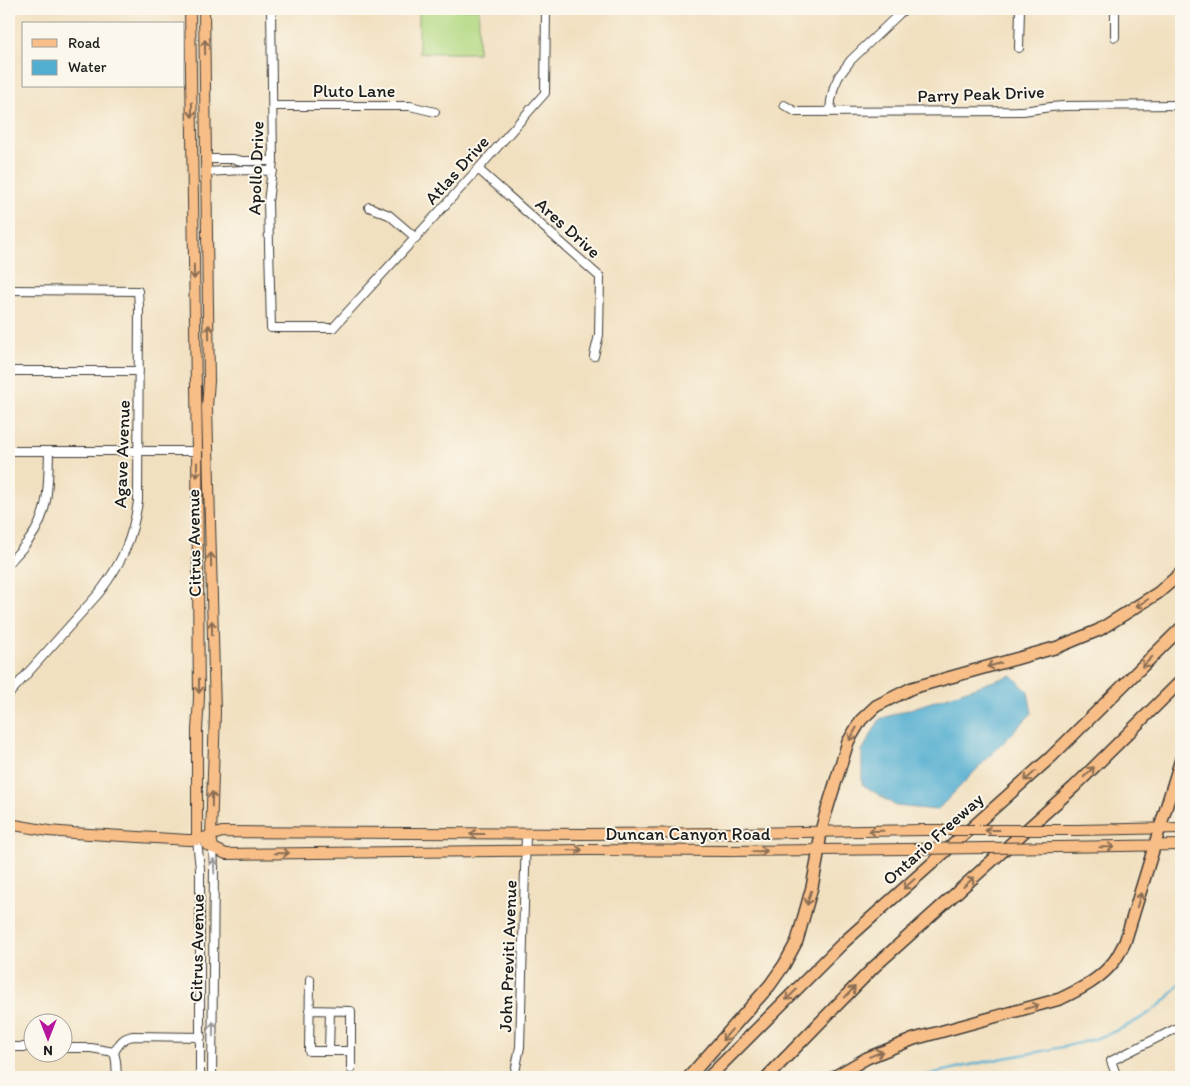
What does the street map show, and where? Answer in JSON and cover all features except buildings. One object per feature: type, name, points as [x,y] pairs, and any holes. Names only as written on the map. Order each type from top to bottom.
[{"type":"highway","points":[[689,1077],[770,985],[797,941],[812,887],[821,831],[848,742],[861,720],[876,706],[912,688],[1058,647],[1098,630],[1158,593],[1181,573]]},
{"type":"highway","name":"Ontario Freeway","points":[[709,1077],[843,943],[1051,756],[1181,628]]},
{"type":"highway","points":[[767,1077],[874,967],[1074,788],[1181,680]]},
{"type":"highway","points":[[834,1077],[867,1058],[914,1039],[1060,999],[1082,989],[1102,974],[1116,959],[1125,942],[1181,759]]},
{"type":"main road","name":"Citrus Avenue","points":[[190,9],[197,450],[199,698],[197,730],[197,840]]},
{"type":"main road","name":"Citrus Avenue","points":[[204,9],[207,159],[208,417],[214,712],[211,836],[213,848]]},
{"type":"main road","name":"Duncan Canyon Road","points":[[9,824],[49,831],[197,840],[222,832],[735,834],[821,831],[1181,828]]},
{"type":"main road","name":"Duncan Canyon Road","points":[[197,840],[226,854],[526,850],[726,851],[1181,845]]},
{"type":"street","name":"Apollo Drive","points":[[271,9],[273,161],[268,202],[271,328],[333,328]]},
{"type":"street","name":"Atlas Drive","points":[[333,328],[545,93],[546,9]]},
{"type":"street","points":[[1019,48],[1020,9]]},
{"type":"street","points":[[1115,9],[1115,37]]},
{"type":"street","points":[[830,112],[834,87],[839,76],[850,60],[899,10]]},
{"type":"street","name":"Parry Peak Drive","points":[[784,105],[796,112],[830,112],[1023,111],[1051,106],[1181,105]]},
{"type":"street","name":"Pluto Lane","points":[[273,106],[410,106],[435,112]]},
{"type":"street","points":[[207,159],[273,161]]},
{"type":"street","points":[[236,160],[239,166],[236,171]]},
{"type":"street","name":"Ares Drive","points":[[478,168],[600,277],[599,335],[594,356]]},
{"type":"street","points":[[207,172],[272,171]]},
{"type":"street","points":[[369,207],[389,215],[416,238]]},
{"type":"street","name":"Agave Avenue","points":[[9,290],[138,292],[139,371],[138,501],[132,532],[126,549],[110,578],[94,599],[9,694]]},
{"type":"street","points":[[9,371],[139,371]]},
{"type":"street","points":[[9,451],[197,450]]},
{"type":"street","points":[[9,563],[30,539],[39,524],[46,504],[49,451]]},
{"type":"street","name":"John Previti Avenue","points":[[514,1077],[520,1047],[526,834]]},
{"type":"street","name":"Citrus Avenue","points":[[197,840],[200,869],[200,1077]]},
{"type":"street","name":"Citrus Avenue","points":[[212,1077],[213,848]]},
{"type":"street","points":[[310,980],[309,1051],[351,1051]]},
{"type":"street","points":[[310,1010],[351,1011],[351,1069]]},
{"type":"street","points":[[329,1051],[330,1011]]},
{"type":"street","points":[[1118,1077],[1111,1062],[1181,1026]]},
{"type":"street","points":[[117,1077],[114,1052],[125,1038],[133,1036],[200,1037]]},
{"type":"street","points":[[9,1047],[22,1047]]},
{"type":"street","points":[[72,1048],[91,1048],[114,1052]]},
{"type":"green space","points":[[419,9],[479,9],[478,53],[419,53]]},
{"type":"water","points":[[1012,675],[1028,692],[1032,713],[937,810],[896,806],[862,784],[862,751],[880,719]]},
{"type":"waterway","points":[[919,1077],[1066,1046],[1106,1035],[1144,1017],[1164,1002],[1181,982]]}]
